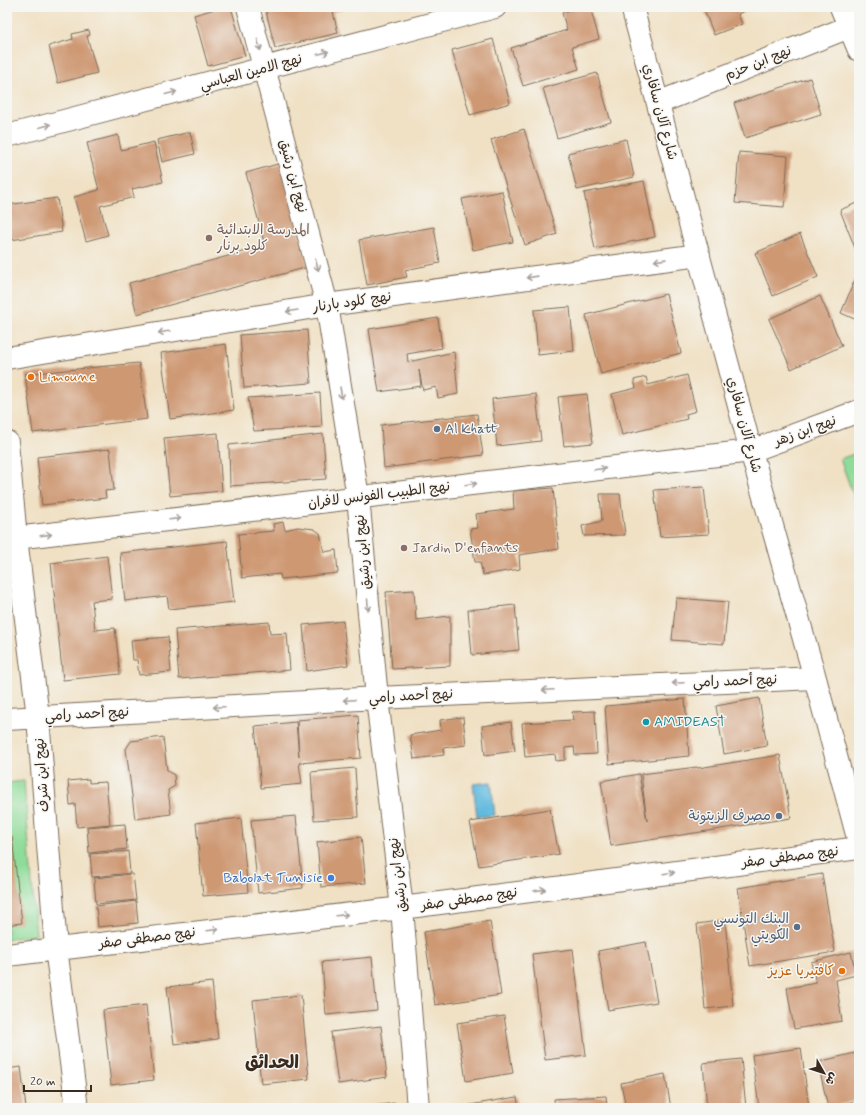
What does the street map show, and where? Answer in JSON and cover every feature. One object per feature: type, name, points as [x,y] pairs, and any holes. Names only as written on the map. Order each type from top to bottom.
[{"type":"street","name":"نهج ابن رشيق","points":[[248,7],[327,305],[358,498],[377,698],[402,908],[418,1108]]},
{"type":"street","name":"نهج الامين العباسي","points":[[7,136],[495,7]]},
{"type":"street","name":"شارع آلان سافاري","points":[[632,7],[751,451],[815,678],[859,842]]},
{"type":"street","name":"نهج ابن حزم","points":[[658,103],[850,19]]},
{"type":"street","points":[[850,19],[859,50]]},
{"type":"street","name":"نهج كلود بارنار","points":[[7,358],[327,305],[699,255]]},
{"type":"street","name":"نهج ابن زهر","points":[[751,451],[859,411]]},
{"type":"street","name":"نهج ابن شرف","points":[[7,442],[12,539],[38,717],[56,948],[76,1108]]},
{"type":"street","name":"نهج الطبيب الفونس لافران","points":[[12,539],[751,451]]},
{"type":"street","name":"نهج أحمد رامي","points":[[7,719],[377,698],[815,678]]},
{"type":"street","name":"نهج مصطفى صفر","points":[[7,955],[402,908],[859,848]]},
{"type":"green space","points":[[859,452],[859,511],[840,459]]},
{"type":"green space","points":[[24,781],[36,935],[7,939],[7,783]]},
{"type":"water","points":[[491,782],[495,815],[477,817],[473,784]]},
{"type":"building","points":[[222,7],[231,7],[245,56],[208,66],[194,15]]},
{"type":"building","points":[[265,7],[352,8],[333,12],[338,33],[275,48]]},
{"type":"building","points":[[581,7],[590,7],[599,39],[572,47],[579,69],[523,86],[511,48],[567,30],[562,13]]},
{"type":"building","points":[[703,7],[752,8],[738,14],[742,24],[714,35]]},
{"type":"building","points":[[89,30],[90,35],[87,36],[97,73],[58,83],[49,46],[73,39],[72,34]]},
{"type":"building","points":[[493,39],[510,103],[470,115],[452,50]]},
{"type":"building","points":[[597,73],[611,122],[557,138],[543,88]]},
{"type":"building","points":[[810,78],[821,114],[745,138],[734,103]]},
{"type":"building","points":[[524,129],[557,234],[525,245],[491,140]]},
{"type":"building","points":[[190,132],[195,154],[162,162],[157,140]]},
{"type":"building","points":[[118,135],[121,150],[154,142],[163,182],[132,189],[134,197],[100,206],[108,235],[86,241],[74,197],[99,190],[87,143]]},
{"type":"building","points":[[626,139],[634,177],[577,190],[568,153]]},
{"type":"building","points":[[739,152],[788,156],[784,207],[735,203]]},
{"type":"building","points":[[281,163],[308,267],[137,314],[129,283],[265,246],[246,173]]},
{"type":"building","points":[[644,181],[655,237],[595,249],[584,193]]},
{"type":"building","points":[[502,191],[513,242],[473,250],[462,199]]},
{"type":"building","points":[[57,198],[62,232],[11,240],[7,205]]},
{"type":"building","points":[[859,202],[859,253],[857,253],[840,210]]},
{"type":"building","points":[[434,227],[440,263],[405,270],[407,277],[367,285],[359,240]]},
{"type":"building","points":[[800,234],[818,277],[773,296],[755,253]]},
{"type":"building","points":[[859,270],[859,321],[841,313]]},
{"type":"building","points":[[666,294],[681,353],[601,374],[586,315]]},
{"type":"building","points":[[820,296],[842,346],[791,369],[769,319]]},
{"type":"building","points":[[570,307],[574,351],[538,355],[534,310]]},
{"type":"building","points":[[438,318],[442,348],[407,354],[408,362],[454,352],[458,394],[438,398],[436,387],[423,390],[419,370],[421,386],[379,392],[369,329]]},
{"type":"building","points":[[307,330],[311,383],[244,388],[240,335]]},
{"type":"building","points":[[226,344],[234,410],[170,419],[161,353]]},
{"type":"building","points":[[139,363],[147,419],[33,433],[25,374]]},
{"type":"building","points":[[687,375],[696,411],[686,414],[687,419],[622,435],[612,394],[636,388],[634,380],[646,377],[648,385]]},
{"type":"building","points":[[320,393],[322,427],[254,431],[248,398]]},
{"type":"building","points":[[536,394],[541,441],[497,446],[492,399]]},
{"type":"building","points":[[587,394],[593,443],[564,446],[558,397]]},
{"type":"building","points":[[477,414],[483,455],[384,468],[381,425]]},
{"type":"building","points":[[218,433],[222,491],[170,496],[164,438]]},
{"type":"building","points":[[323,434],[326,479],[230,486],[229,445]]},
{"type":"building","points":[[110,449],[114,490],[105,491],[106,498],[42,505],[37,457]]},
{"type":"building","points":[[704,487],[709,534],[660,537],[654,490]]},
{"type":"building","points":[[553,488],[559,549],[519,555],[520,569],[483,575],[480,562],[475,562],[470,529],[478,528],[476,514],[514,509],[513,491]]},
{"type":"building","points":[[600,494],[620,494],[625,535],[584,536],[582,526],[602,521]]},
{"type":"building","points":[[283,522],[285,530],[298,527],[314,529],[320,533],[324,552],[336,550],[338,573],[281,579],[280,574],[242,578],[238,534],[274,531],[273,524]]},
{"type":"building","points":[[227,541],[234,602],[169,609],[167,596],[125,601],[120,553]]},
{"type":"building","points":[[107,556],[112,599],[92,601],[95,630],[115,628],[120,674],[63,680],[51,563]]},
{"type":"building","points":[[414,590],[416,620],[450,616],[450,666],[392,669],[386,592]]},
{"type":"building","points":[[676,598],[728,602],[724,644],[672,640]]},
{"type":"building","points":[[515,605],[519,650],[472,655],[468,610]]},
{"type":"building","points":[[343,621],[348,665],[307,671],[303,625]]},
{"type":"building","points":[[269,622],[270,634],[287,633],[290,670],[179,679],[175,630]]},
{"type":"building","points":[[168,637],[171,672],[139,675],[137,660],[133,660],[131,640]]},
{"type":"building","points":[[759,698],[767,746],[724,754],[716,706]]},
{"type":"building","name":"AMIDEAST","points":[[685,699],[689,756],[609,764],[605,706]]},
{"type":"building","points":[[595,711],[597,754],[575,755],[574,747],[565,748],[565,760],[556,761],[555,754],[525,757],[522,723],[573,720],[572,712]]},
{"type":"building","points":[[358,715],[361,758],[299,763],[302,784],[261,788],[255,726],[296,722],[299,757],[297,720]]},
{"type":"building","points":[[463,717],[466,745],[443,748],[444,755],[414,759],[410,735],[441,730],[440,720]]},
{"type":"building","points":[[511,722],[515,751],[485,755],[482,726]]},
{"type":"building","points":[[163,737],[167,770],[174,775],[175,786],[168,790],[171,814],[135,819],[126,749],[131,741]]},
{"type":"building","points":[[780,755],[791,818],[611,846],[601,781],[639,774],[647,821],[641,774],[698,768]]},
{"type":"building","points":[[355,768],[358,817],[314,820],[311,772]]},
{"type":"building","points":[[89,779],[89,783],[106,782],[110,824],[77,827],[75,804],[70,805],[68,781]]},
{"type":"building","points":[[550,809],[559,854],[479,866],[470,822]]},
{"type":"building","points":[[296,816],[303,888],[258,893],[251,820]]},
{"type":"building","points":[[241,818],[248,892],[203,896],[196,823]]},
{"type":"building","points":[[125,824],[127,849],[89,853],[87,827]]},
{"type":"building","points":[[12,837],[22,923],[7,925],[7,838]]},
{"type":"building","points":[[361,837],[366,883],[321,887],[317,842]]},
{"type":"building","points":[[128,851],[130,873],[92,877],[90,854]]},
{"type":"building","points":[[133,874],[136,900],[96,904],[94,878]]},
{"type":"building","points":[[822,874],[835,952],[750,966],[738,888]]},
{"type":"building","points":[[136,901],[138,923],[98,927],[96,906]]},
{"type":"building","points":[[725,920],[733,1006],[705,1009],[697,924]]},
{"type":"building","points":[[490,921],[501,995],[435,1005],[424,932]]},
{"type":"building","points":[[646,942],[657,1002],[608,1010],[598,951]]},
{"type":"building","points":[[573,949],[586,1055],[545,1060],[532,954]]},
{"type":"building","points":[[851,952],[856,975],[836,980],[842,1021],[794,1029],[787,988],[816,983],[811,962]]},
{"type":"building","points":[[372,957],[377,1010],[326,1015],[322,962]]},
{"type":"building","points":[[212,982],[218,1039],[174,1044],[167,987]]},
{"type":"building","points":[[301,995],[309,1079],[261,1084],[253,1000]]},
{"type":"building","points":[[146,1005],[154,1080],[111,1085],[103,1010]]},
{"type":"building","points":[[504,1016],[513,1073],[466,1081],[457,1023]]},
{"type":"building","points":[[381,1026],[387,1077],[338,1084],[331,1032]]},
{"type":"building","points":[[801,1048],[809,1107],[759,1108],[752,1055]]},
{"type":"building","points":[[859,1052],[859,1100],[828,1108],[818,1062]]},
{"type":"building","points":[[741,1059],[746,1108],[707,1108],[703,1063]]},
{"type":"building","points":[[21,1067],[26,1108],[7,1108],[7,1069]]},
{"type":"building","points":[[665,1074],[671,1108],[626,1108],[621,1083]]},
{"type":"building","points":[[606,1096],[607,1108],[555,1108],[554,1099]]},
{"type":"building","points":[[517,1097],[519,1108],[470,1108],[470,1105]]},
{"type":"building","points":[[396,1103],[397,1108],[363,1108],[363,1107]]},
{"type":"place","name":"المدرسة الابتدائية كلود برنار","points":[[209,238]]},
{"type":"place","name":"Limoune","points":[[31,377]]},
{"type":"place","name":"Al Khatt","points":[[437,429]]},
{"type":"place","name":"Jardin D'enfants","points":[[404,548]]},
{"type":"place","name":"AMIDEAST","points":[[646,722]]},
{"type":"place","name":"مصرف الزيتونة","points":[[779,816]]},
{"type":"place","name":"Babolat Tunisie","points":[[331,878]]},
{"type":"place","name":"البنك التونسي الكويتي","points":[[797,927]]},
{"type":"place","name":"كافتيريا عزيز","points":[[842,971]]},
{"type":"district","name":"الحدائق","points":[[272,1063]]}]
